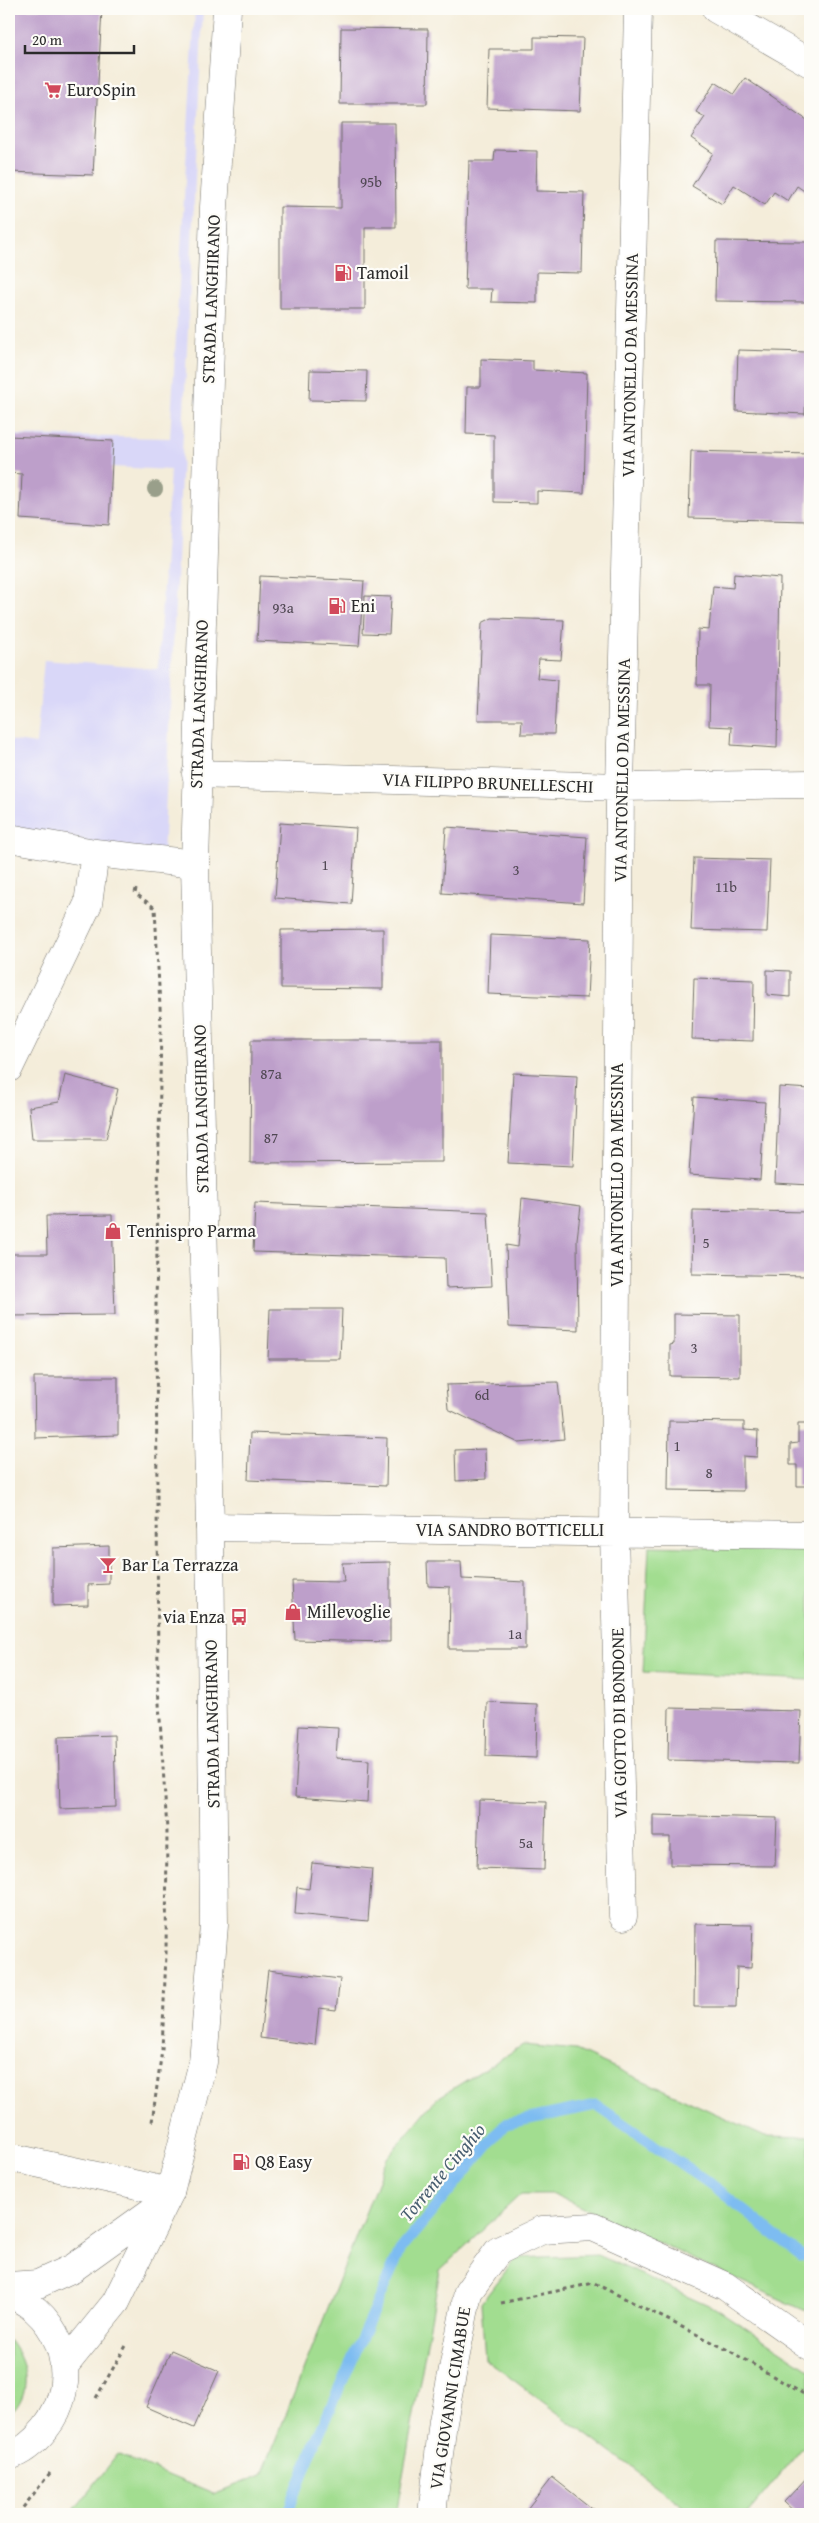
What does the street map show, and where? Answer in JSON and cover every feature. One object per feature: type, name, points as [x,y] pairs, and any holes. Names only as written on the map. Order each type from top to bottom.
[{"type":"street","name":"STRADA LANGHIRANO","points":[[66,2365],[116,2302],[167,2197],[203,2062],[214,1924],[210,1527],[195,864],[196,774],[214,207],[227,9]]},
{"type":"street","name":"VIA ANTONELLO DA MESSINA","points":[[614,1531],[620,787],[638,9]]},
{"type":"street","points":[[716,9],[810,63]]},
{"type":"street","name":"VIA FILIPPO BRUNELLESCHI","points":[[196,774],[620,787],[810,784]]},
{"type":"street","points":[[9,838],[96,853],[195,864]]},
{"type":"street","points":[[9,1068],[88,904],[96,853]]},
{"type":"street","name":"VIA SANDRO BOTTICELLI","points":[[210,1527],[810,1535]]},
{"type":"street","name":"VIA GIOTTO DI BONDONE","points":[[614,1531],[623,1916]]},
{"type":"street","points":[[9,2157],[167,2197]]},
{"type":"street","points":[[9,2286],[38,2284],[73,2268],[167,2197]]},
{"type":"street","name":"VIA GIOVANNI CIMABUE","points":[[432,2514],[443,2421],[468,2292],[498,2251],[542,2230],[594,2227],[725,2286],[810,2346]]},
{"type":"street","points":[[9,2294],[26,2300],[53,2328],[66,2365],[64,2392],[54,2418],[37,2439],[9,2456]]},
{"type":"path","points":[[139,858],[135,893],[155,908],[161,1027],[156,1306],[158,1687],[167,1830],[166,1954],[162,2050],[151,2129]]},
{"type":"path","points":[[496,2312],[501,2303],[594,2283],[730,2351],[807,2396],[810,2394]]},
{"type":"shaded area","points":[[195,9],[203,9],[163,858],[9,838],[9,740],[36,744],[44,660],[158,669],[170,470],[16,462],[17,440],[9,439],[9,435],[170,438]]},
{"type":"green space","points":[[649,1546],[810,1550],[810,1680],[643,1672]]},
{"type":"green space","points":[[523,2045],[576,2050],[765,2136],[810,2137],[810,2313],[553,2194],[521,2194],[440,2270],[396,2514],[71,2514],[118,2454],[213,2494],[262,2475],[387,2158],[436,2099]]},
{"type":"green space","points":[[598,2255],[715,2308],[810,2370],[810,2439],[747,2514],[694,2514],[485,2359],[481,2303],[516,2258]]},
{"type":"green space","points":[[9,2340],[24,2368],[25,2388],[17,2407],[9,2415]]},
{"type":"building","name":"EuroSpin","points":[[9,9],[102,9],[93,175],[9,172]]},
{"type":"building","points":[[341,28],[428,29],[427,104],[340,104]]},
{"type":"building","points":[[534,37],[583,38],[580,111],[487,108],[489,49],[534,49]]},
{"type":"building","points":[[745,78],[810,122],[810,195],[797,186],[788,201],[774,192],[765,205],[734,185],[722,204],[692,186],[713,153],[691,138],[705,117],[696,112],[715,82],[734,94]]},
{"type":"building","points":[[341,123],[395,123],[396,227],[365,227],[365,309],[280,309],[280,207],[341,208]]},
{"type":"building","points":[[495,150],[537,151],[536,191],[584,192],[582,273],[537,272],[537,303],[491,302],[492,289],[465,289],[469,161],[494,161]]},
{"type":"building","points":[[716,241],[807,242],[806,302],[715,301]]},
{"type":"building","points":[[738,350],[807,352],[805,414],[736,411]]},
{"type":"building","points":[[481,359],[533,361],[533,370],[587,373],[584,493],[537,491],[537,503],[494,502],[494,435],[466,434],[467,387],[481,387]]},
{"type":"building","points":[[310,370],[367,371],[366,401],[309,400]]},
{"type":"building","points":[[9,436],[113,441],[109,525],[20,519],[22,474],[9,473]]},
{"type":"building","points":[[691,451],[810,454],[807,521],[689,518]]},
{"type":"building","points":[[734,574],[780,578],[777,748],[731,745],[732,727],[709,726],[710,685],[697,685],[698,629],[709,630],[713,586],[733,588]]},
{"type":"building","points":[[260,576],[364,581],[359,646],[257,641]]},
{"type":"building","points":[[365,596],[391,597],[389,634],[363,633]]},
{"type":"building","points":[[492,618],[564,620],[561,660],[539,659],[537,678],[557,680],[554,734],[521,734],[522,720],[478,720],[482,623]]},
{"type":"building","points":[[280,823],[356,828],[351,904],[275,898]]},
{"type":"building","points":[[446,827],[587,837],[583,903],[442,893]]},
{"type":"building","points":[[694,858],[770,860],[767,932],[691,930]]},
{"type":"building","points":[[383,929],[383,989],[281,988],[281,930]]},
{"type":"building","points":[[490,935],[590,939],[587,998],[488,994]]},
{"type":"building","points":[[767,970],[790,971],[790,997],[767,995]]},
{"type":"building","points":[[694,978],[754,980],[753,1041],[692,1039]]},
{"type":"building","points":[[251,1040],[442,1040],[442,1162],[250,1163]]},
{"type":"building","points":[[513,1073],[577,1076],[573,1166],[508,1163]]},
{"type":"building","points":[[65,1075],[118,1089],[106,1139],[32,1139],[29,1107],[59,1102]]},
{"type":"building","points":[[779,1087],[810,1089],[810,1185],[775,1183]]},
{"type":"building","points":[[694,1097],[765,1102],[760,1180],[689,1175]]},
{"type":"building","points":[[522,1198],[581,1206],[577,1239],[578,1330],[509,1327],[506,1245],[518,1247]]},
{"type":"building","points":[[255,1203],[488,1212],[492,1286],[446,1288],[445,1258],[253,1252]]},
{"type":"building","points":[[693,1210],[810,1212],[810,1276],[692,1274]]},
{"type":"building","points":[[112,1215],[115,1315],[9,1316],[9,1254],[47,1254],[46,1216]]},
{"type":"building","points":[[270,1309],[342,1309],[340,1359],[268,1359]]},
{"type":"building","points":[[674,1314],[740,1315],[740,1377],[670,1376],[670,1345],[674,1344]]},
{"type":"building","points":[[34,1377],[118,1377],[118,1435],[35,1438]]},
{"type":"building","points":[[558,1382],[564,1439],[519,1443],[448,1409],[446,1385]]},
{"type":"building","points":[[669,1421],[744,1422],[744,1430],[758,1431],[757,1457],[743,1456],[743,1491],[668,1490]]},
{"type":"building","points":[[798,1424],[810,1424],[810,1486],[797,1486],[797,1465],[790,1465],[790,1444],[798,1443]]},
{"type":"building","points":[[250,1433],[387,1438],[386,1486],[248,1480]]},
{"type":"building","points":[[485,1449],[486,1479],[456,1481],[455,1450]]},
{"type":"building","points":[[109,1546],[109,1584],[88,1585],[88,1605],[53,1606],[53,1548]]},
{"type":"building","points":[[390,1562],[390,1642],[295,1640],[292,1581],[344,1582],[342,1563]]},
{"type":"building","points":[[427,1562],[461,1562],[462,1579],[525,1582],[525,1649],[449,1649],[450,1587],[428,1586]]},
{"type":"building","points":[[487,1702],[537,1704],[536,1758],[486,1756]]},
{"type":"building","points":[[669,1708],[801,1711],[799,1763],[668,1760]]},
{"type":"building","points":[[299,1726],[338,1728],[336,1758],[369,1760],[367,1802],[295,1797]]},
{"type":"building","points":[[114,1735],[116,1807],[60,1809],[58,1737]]},
{"type":"building","points":[[479,1800],[546,1802],[544,1870],[477,1868]]},
{"type":"building","points":[[653,1815],[777,1818],[775,1866],[670,1865],[670,1837],[653,1837]]},
{"type":"building","points":[[312,1863],[372,1869],[368,1921],[295,1914],[297,1887],[309,1889]]},
{"type":"building","points":[[695,1924],[753,1925],[751,1968],[737,1967],[736,2007],[694,2007]]},
{"type":"building","points":[[268,1970],[340,1979],[336,2010],[319,2008],[315,2045],[260,2038]]},
{"type":"building","points":[[171,2350],[219,2371],[194,2428],[146,2407]]},
{"type":"building","points":[[810,2474],[810,2514],[797,2514],[784,2502]]},
{"type":"building","points":[[552,2477],[599,2514],[523,2514]]},
{"type":"waterway","name":"Torrente Cinghio","points":[[287,2514],[316,2441],[401,2249],[505,2124],[596,2105],[719,2190],[801,2256],[810,2254]]},
{"type":"place","name":"EuroSpin","points":[[53,90]]},
{"type":"place","name":"Tamoil","points":[[343,273]]},
{"type":"place","name":"Eni","points":[[337,606]]},
{"type":"place","name":"Tennispro Parma","points":[[113,1231]]},
{"type":"place","name":"Bar La Terrazza","points":[[108,1565]]},
{"type":"place","name":"Millevoglie","points":[[293,1612]]},
{"type":"place","name":"via Enza","points":[[239,1617]]},
{"type":"place","name":"Q8 Easy","points":[[241,2162]]}]
